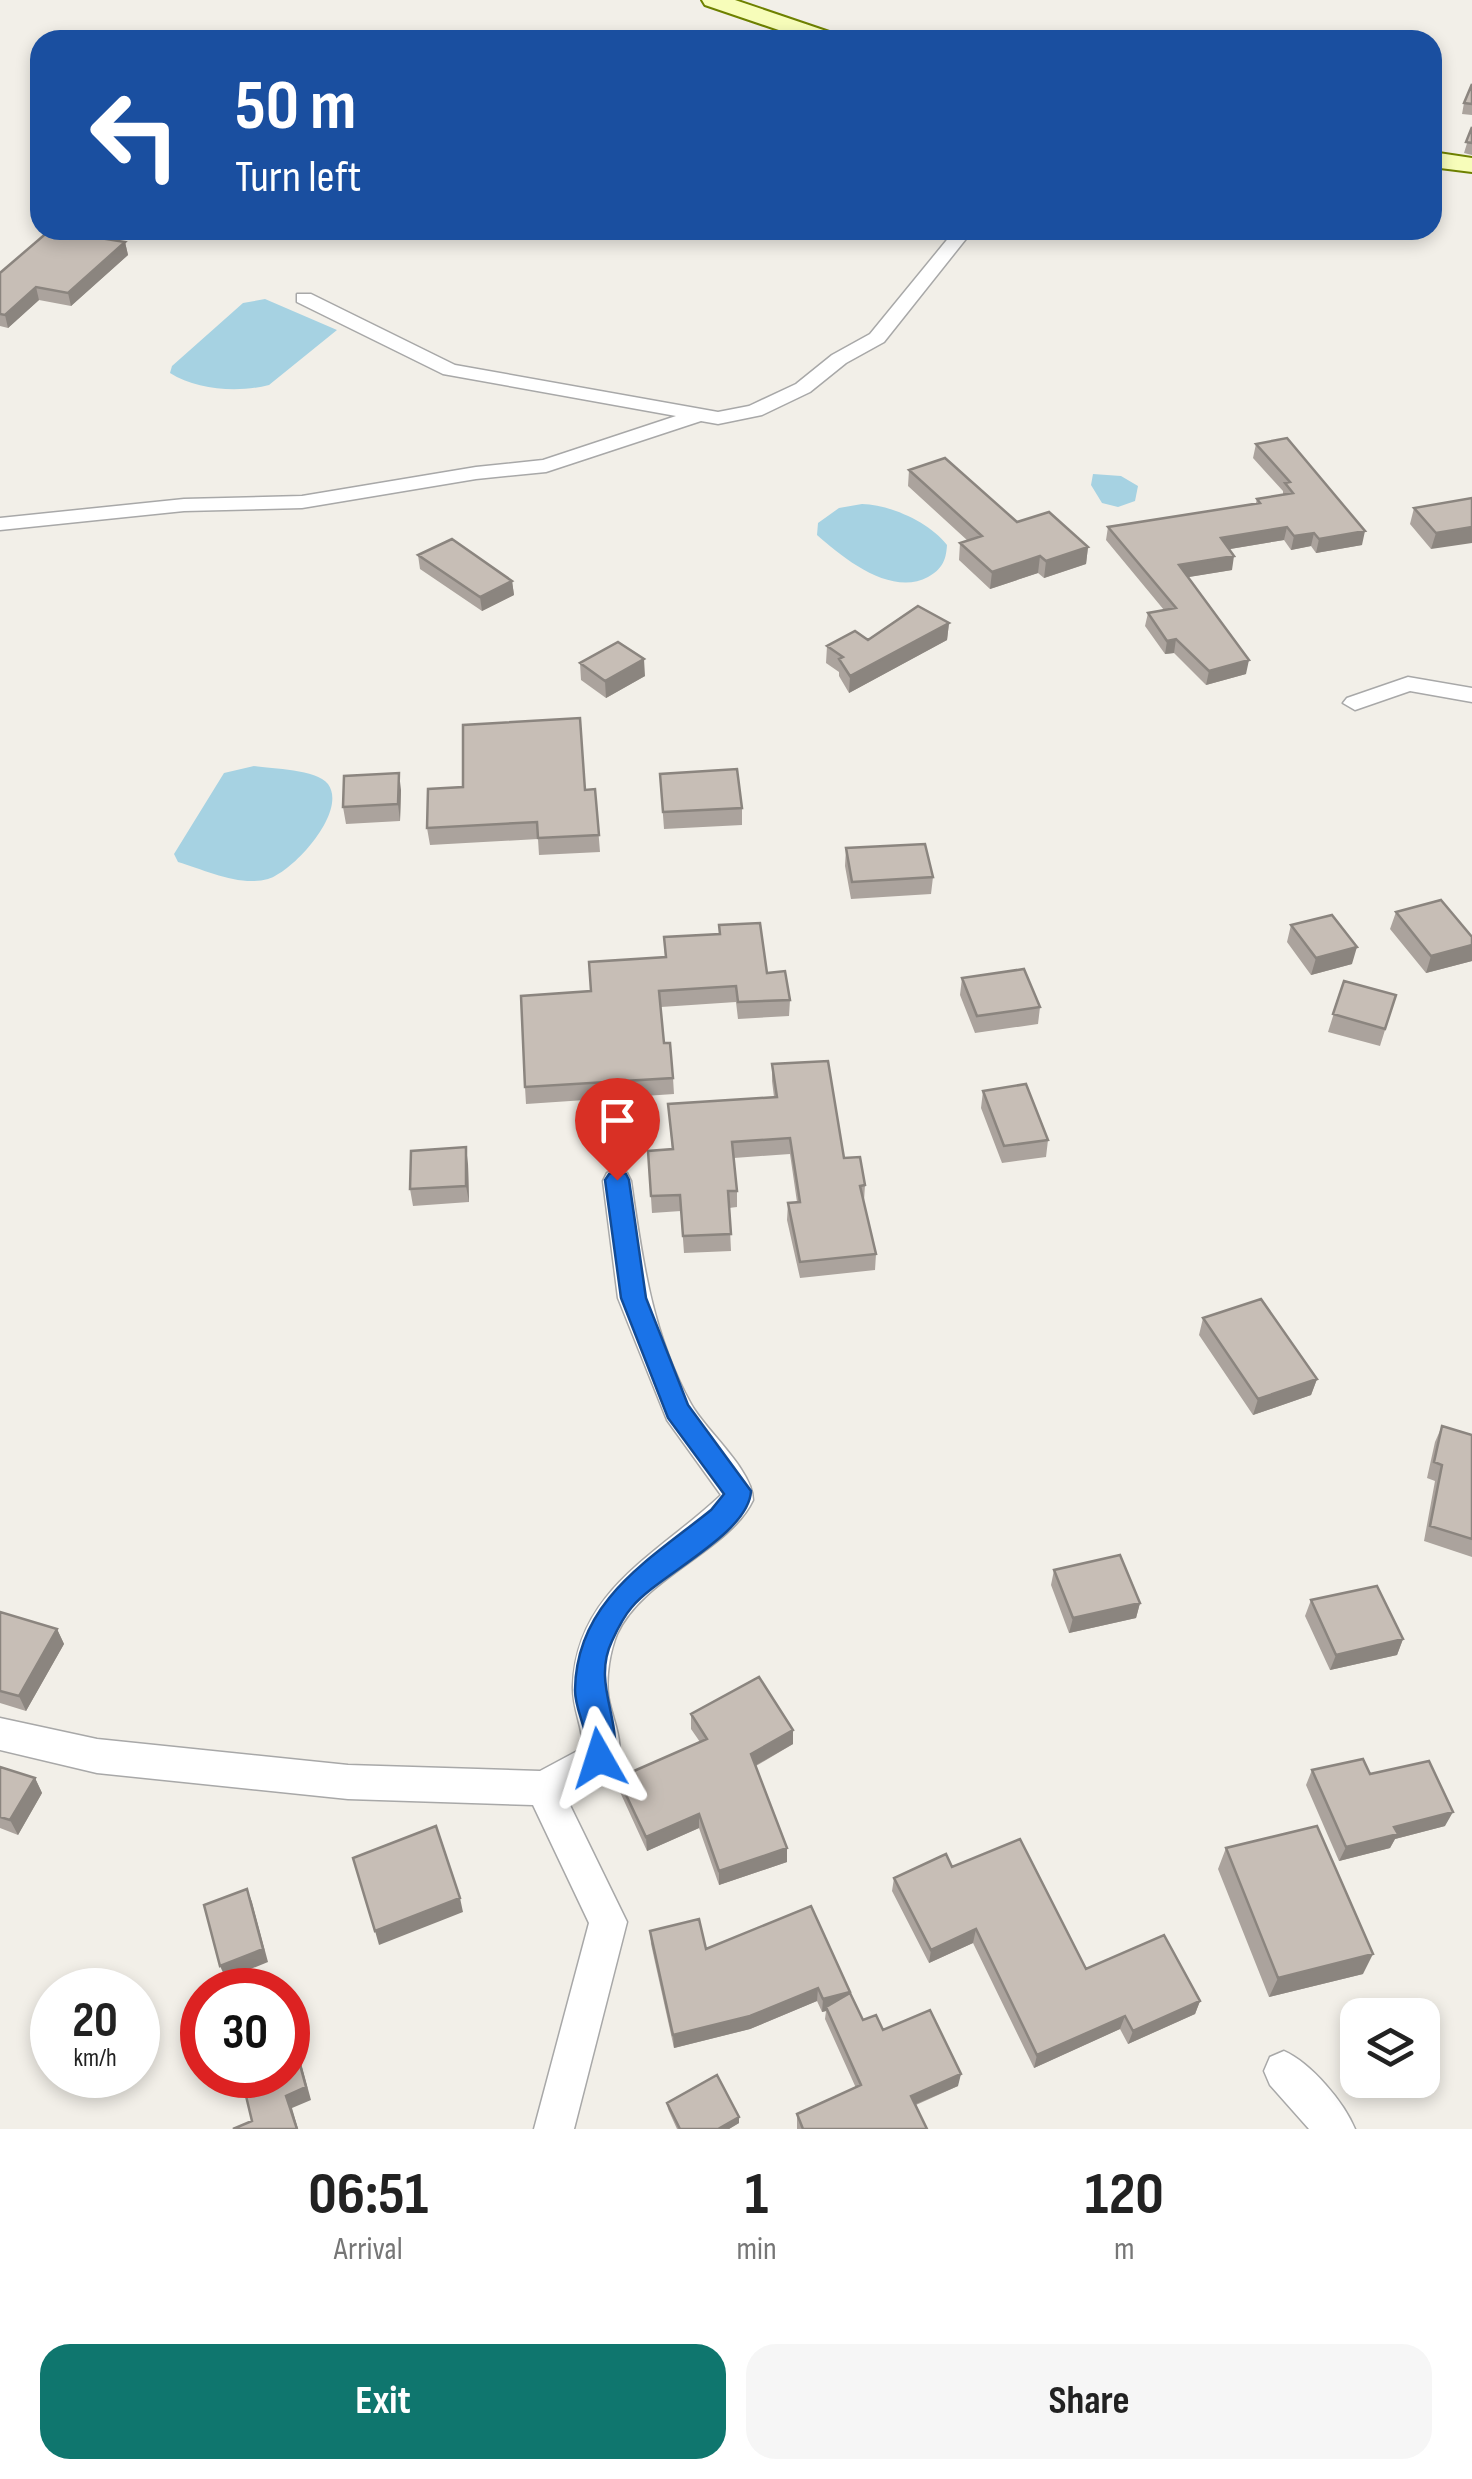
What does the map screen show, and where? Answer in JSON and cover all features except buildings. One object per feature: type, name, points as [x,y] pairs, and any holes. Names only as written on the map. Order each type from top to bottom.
[{"type":"street","points":[[712,0],[800,30]]},
{"type":"street","points":[[1442,160],[1472,165]]},
{"type":"street","points":[[304,298],[352,326],[450,370],[718,418],[755,410],[803,388],[839,358],[877,338],[956,240]]},
{"type":"street","points":[[0,524],[184,505],[302,502],[476,473],[546,466],[696,417]]},
{"type":"street","points":[[1355,703],[1408,684],[1472,695]]},
{"type":"street","points":[[0,1734],[97,1756],[348,1782],[543,1788],[599,1758],[604,1744],[590,1693],[596,1642],[622,1598],[737,1500],[730,1478],[678,1411],[633,1298],[617,1180]]},
{"type":"street","points":[[543,1788],[608,1922],[554,2129]]},
{"type":"street","points":[[1284,2071],[1335,2129]]},
{"type":"water","points":[[265,299],[337,330],[269,385],[218,388],[170,373],[172,366],[243,303]]},
{"type":"water","points":[[1093,474],[1121,476],[1138,486],[1135,501],[1118,507],[1102,503],[1091,485]]},
{"type":"water","points":[[862,504],[897,511],[930,529],[947,545],[940,568],[914,582],[884,579],[854,564],[817,535],[818,523],[839,508]]},
{"type":"water","points":[[254,766],[304,773],[328,784],[331,809],[304,853],[279,874],[257,881],[223,876],[178,862],[174,854],[224,773]]},
{"type":"route","points":[[599,1758],[604,1744],[590,1693],[596,1642],[622,1598],[737,1500],[730,1478],[678,1411],[633,1298],[617,1180]]}]
